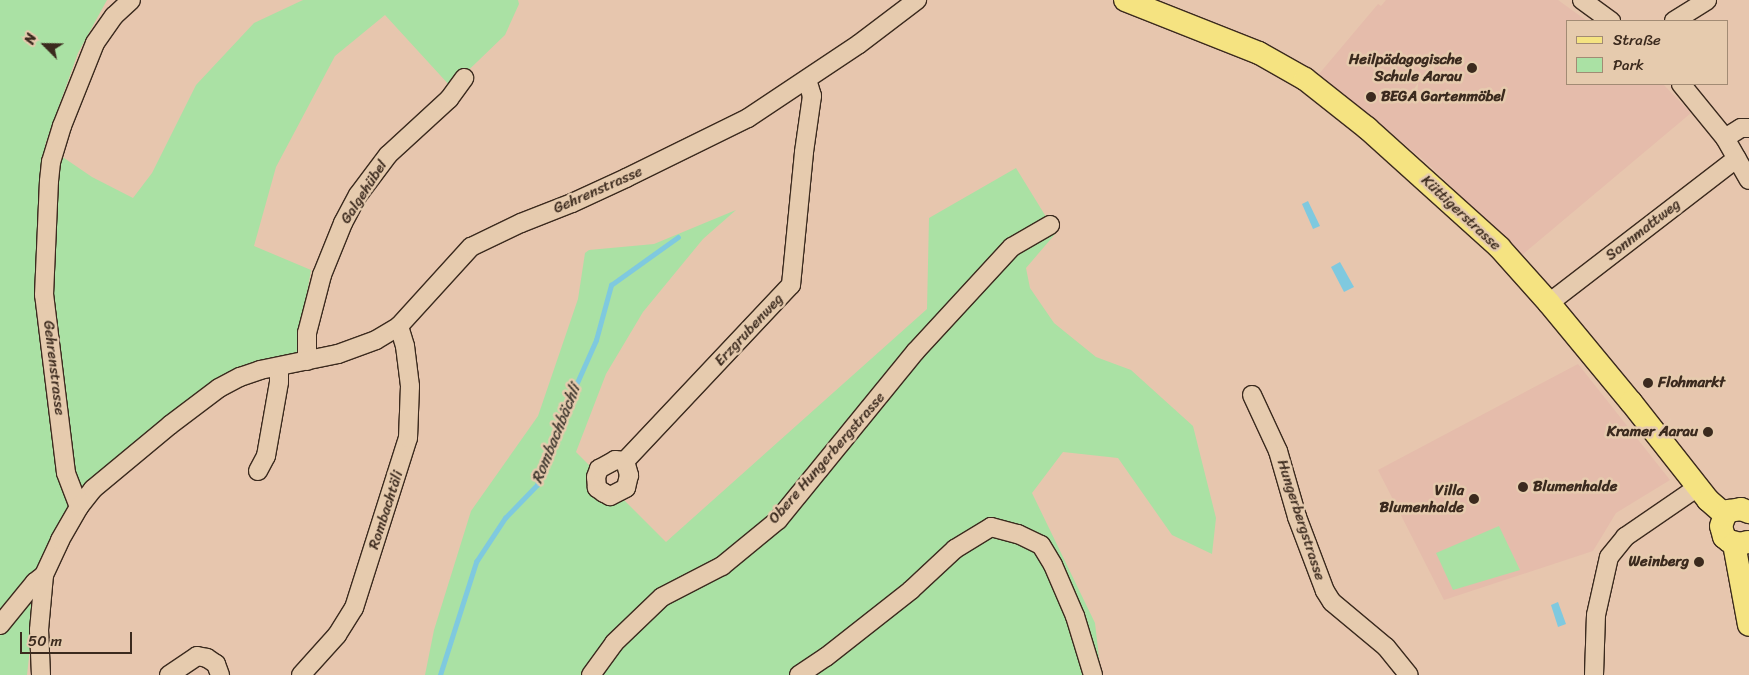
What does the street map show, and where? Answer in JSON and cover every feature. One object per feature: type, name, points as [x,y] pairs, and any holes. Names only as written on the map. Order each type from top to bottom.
[{"type":"main road","name":"Küttigerstrasse","points":[[1125,0],[1259,53],[1305,79],[1367,128],[1499,247],[1549,302],[1659,436],[1698,487],[1725,515]]},
{"type":"main road","points":[[1749,512],[1735,509],[1725,515],[1721,526],[1724,537],[1742,542],[1749,625]]},
{"type":"street","name":"Gehrenstrasse","points":[[79,507],[66,473],[44,295],[49,181],[51,162],[62,126],[96,43],[114,16],[131,0]]},
{"type":"street","name":"Gehrenstrasse","points":[[79,507],[93,489],[170,424],[219,388],[240,376],[338,354],[376,340],[399,326],[471,247],[668,158],[748,118],[807,80],[917,0]]},
{"type":"street","points":[[1582,0],[1610,20]]},
{"type":"street","points":[[1676,20],[1708,0]]},
{"type":"street","name":"Galgehübel","points":[[307,361],[307,333],[322,275],[343,223],[358,196],[388,155],[448,99],[464,78]]},
{"type":"street","name":"Erzgrubenweg","points":[[625,461],[791,285],[804,152],[812,96],[807,80]]},
{"type":"street","points":[[1682,85],[1725,138],[1749,180]]},
{"type":"street","points":[[1725,138],[1741,128],[1749,128]]},
{"type":"street","name":"Sonnmattweg","points":[[1549,302],[1737,158]]},
{"type":"street","name":"Obere Hungerbergstrasse","points":[[591,675],[614,643],[662,596],[722,566],[778,520],[915,352],[1012,247],[1050,225]]},
{"type":"street","name":"Rombachtäli","points":[[301,675],[337,635],[354,608],[408,438],[410,386],[405,346],[399,326]]},
{"type":"street","points":[[258,472],[266,456],[279,382],[279,367]]},
{"type":"street","name":"Hungerbergstrasse","points":[[1252,395],[1278,451],[1297,518],[1325,592],[1332,602],[1386,647],[1409,675]]},
{"type":"street","points":[[1594,675],[1596,615],[1609,557],[1624,537],[1698,487]]},
{"type":"street","points":[[41,675],[40,630],[44,575],[60,540],[79,507]]},
{"type":"street","points":[[799,675],[826,657],[911,590],[954,548],[991,527],[1018,534],[1041,544],[1053,565],[1075,616],[1093,675]]},
{"type":"street","points":[[0,626],[35,582],[44,575]]},
{"type":"street","points":[[169,675],[197,656],[207,658],[216,664],[220,675]]},
{"type":"shaded area","points":[[1386,0],[1558,0],[1586,20],[1566,20],[1566,85],[1664,85],[1691,113],[1522,255],[1426,162],[1319,74],[1378,4],[1381,6]]},
{"type":"shaded area","name":"Blumenhalde","points":[[1578,364],[1670,480],[1616,513],[1593,551],[1444,600],[1378,470]]},
{"type":"green space","points":[[0,0],[107,0],[78,53],[45,145],[92,177],[133,198],[152,173],[196,85],[254,23],[303,0],[518,0],[519,4],[505,35],[451,87],[385,15],[335,56],[276,167],[254,246],[311,270],[296,358],[252,365],[90,480],[34,612],[27,675],[0,675]]},
{"type":"green space","points":[[1016,168],[1056,233],[1026,268],[1030,288],[1054,323],[1096,357],[1131,370],[1193,426],[1216,518],[1212,554],[1172,535],[1118,458],[1063,452],[1032,493],[1095,623],[1101,675],[425,675],[434,630],[471,511],[538,416],[578,299],[585,253],[589,250],[654,244],[736,210],[703,239],[643,312],[606,374],[576,452],[666,542],[927,309],[929,218]]},
{"type":"green space","points":[[1499,526],[1520,570],[1453,590],[1436,553]]},
{"type":"water","points":[[1308,201],[1320,226],[1313,229],[1302,204]]},
{"type":"water","points":[[1340,262],[1354,287],[1344,292],[1331,267]]},
{"type":"water","points":[[1558,602],[1566,624],[1558,627],[1551,605]]},
{"type":"waterway","name":"Rombachbächli","points":[[440,675],[476,562],[505,518],[537,485],[552,439],[596,340],[611,285],[678,237]]},
{"type":"place","name":"Heilpädagogische Schule Aarau","points":[[1472,68]]},
{"type":"place","name":"BEGA Gartenmöbel","points":[[1371,97]]},
{"type":"place","name":"Flohmarkt","points":[[1648,383]]},
{"type":"place","name":"Kramer Aarau","points":[[1708,432]]},
{"type":"place","name":"Blumenhalde","points":[[1523,487]]},
{"type":"place","name":"Villa Blumenhalde","points":[[1474,499]]},
{"type":"place","name":"Weinberg","points":[[1699,562]]}]
